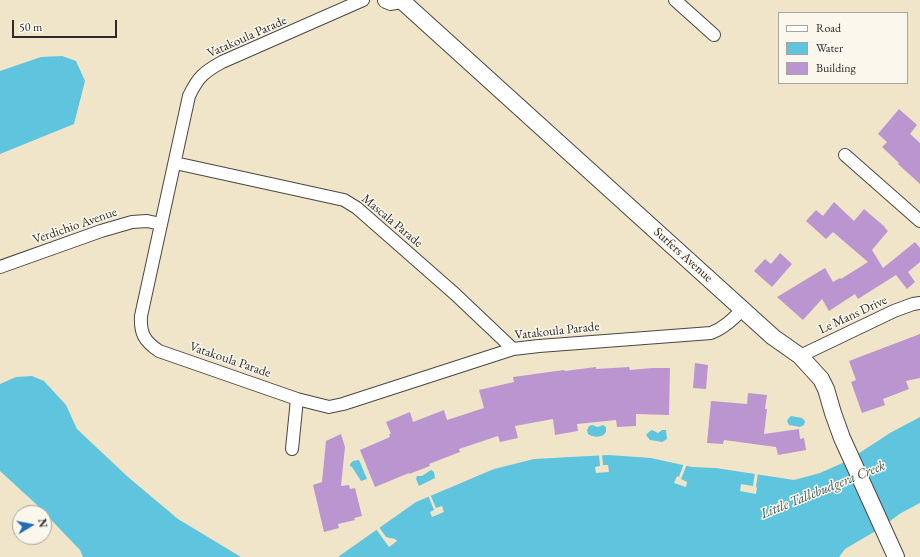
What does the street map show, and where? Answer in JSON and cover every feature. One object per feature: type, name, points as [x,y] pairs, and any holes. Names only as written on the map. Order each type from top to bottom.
[{"type":"street","name":"Vatakoula Parade","points":[[363,0],[208,70],[196,82],[189,96],[141,316],[140,329],[150,345],[159,351],[297,399],[329,407],[344,404],[514,349],[711,333],[726,325],[743,309]]},
{"type":"street","points":[[386,0],[391,2],[401,0]]},
{"type":"street","name":"Surfers Avenue","points":[[401,0],[773,337],[800,356],[821,379],[826,389],[842,438],[896,557]]},
{"type":"street","points":[[675,0],[714,35]]},
{"type":"street","points":[[845,155],[920,221]]},
{"type":"street","name":"Mascala Parade","points":[[175,163],[344,200],[363,213],[455,294],[514,349]]},
{"type":"street","name":"Verdichio Avenue","points":[[0,267],[101,231],[132,222],[147,221],[161,224]]},
{"type":"street","name":"Le Mans Drive","points":[[800,356],[894,311],[920,303]]},
{"type":"street","points":[[292,449],[297,399]]},
{"type":"water","points":[[62,56],[76,61],[85,81],[74,124],[0,154],[0,71],[41,57]]},
{"type":"water","points":[[32,376],[44,381],[66,405],[77,429],[128,477],[178,519],[241,557],[83,557],[80,550],[52,521],[52,505],[37,505],[0,471],[0,384],[16,377]]},
{"type":"water","points":[[791,416],[802,418],[805,421],[804,425],[800,427],[789,425],[787,421]]},
{"type":"water","name":"Little Tallebudgera Creek","points":[[920,417],[920,503],[901,513],[879,529],[845,549],[839,557],[338,557],[416,502],[494,469],[534,459],[608,455],[651,458],[692,467],[716,468],[794,480],[820,473],[847,461],[890,433]]},
{"type":"water","points":[[592,425],[598,427],[603,425],[606,427],[606,432],[595,437],[588,434],[587,430],[589,426]]},
{"type":"water","points":[[652,430],[658,433],[662,430],[666,430],[667,439],[662,442],[650,440],[646,435]]},
{"type":"water","points":[[359,460],[367,479],[361,481],[350,466],[353,461]]},
{"type":"water","points":[[431,470],[434,472],[435,478],[419,486],[416,479],[417,476],[422,476]]},
{"type":"pier","points":[[602,453],[603,465],[608,465],[609,472],[596,473],[595,467],[600,466],[599,454]]},
{"type":"pier","points":[[684,463],[687,464],[681,479],[687,482],[686,487],[674,483],[677,476],[679,477]]},
{"type":"pier","points":[[755,472],[758,473],[756,494],[740,491],[741,484],[753,486]]},
{"type":"pier","points":[[430,494],[436,508],[442,506],[444,512],[432,517],[430,512],[434,510],[428,495]]},
{"type":"pier","points":[[379,527],[386,537],[397,541],[389,547],[376,529]]},
{"type":"building","points":[[899,109],[917,125],[910,134],[920,143],[920,184],[882,147],[887,142],[878,134]]},
{"type":"building","points":[[834,202],[854,221],[864,209],[888,231],[872,250],[883,268],[915,242],[920,248],[920,262],[908,272],[915,282],[907,289],[896,275],[858,299],[855,294],[829,311],[822,299],[803,320],[777,297],[825,268],[833,282],[840,278],[841,279],[868,262],[833,232],[826,239],[806,221],[816,210],[823,216]]},
{"type":"building","points":[[780,253],[792,264],[772,287],[754,271],[765,259],[771,264]]},
{"type":"building","points":[[920,334],[920,378],[906,381],[909,389],[883,399],[885,405],[862,413],[851,382],[856,380],[849,361]]},
{"type":"building","points":[[695,363],[708,365],[706,389],[693,388]]},
{"type":"building","points":[[596,367],[596,369],[629,367],[630,370],[670,368],[669,415],[636,414],[636,426],[617,427],[616,420],[577,424],[578,431],[555,435],[553,419],[515,426],[518,438],[500,442],[498,436],[459,449],[460,452],[429,464],[430,466],[375,487],[360,450],[390,437],[389,434],[391,434],[386,422],[410,412],[413,422],[444,410],[447,420],[484,408],[479,390],[514,382],[513,377]]},
{"type":"building","points":[[748,393],[767,395],[764,434],[799,429],[800,439],[804,438],[806,450],[778,455],[776,447],[724,440],[723,444],[707,443],[711,401],[747,404]]},
{"type":"building","points":[[341,434],[345,447],[341,486],[349,485],[350,489],[355,488],[362,516],[354,518],[355,520],[338,524],[339,528],[324,532],[313,485],[322,482],[326,441]]}]
